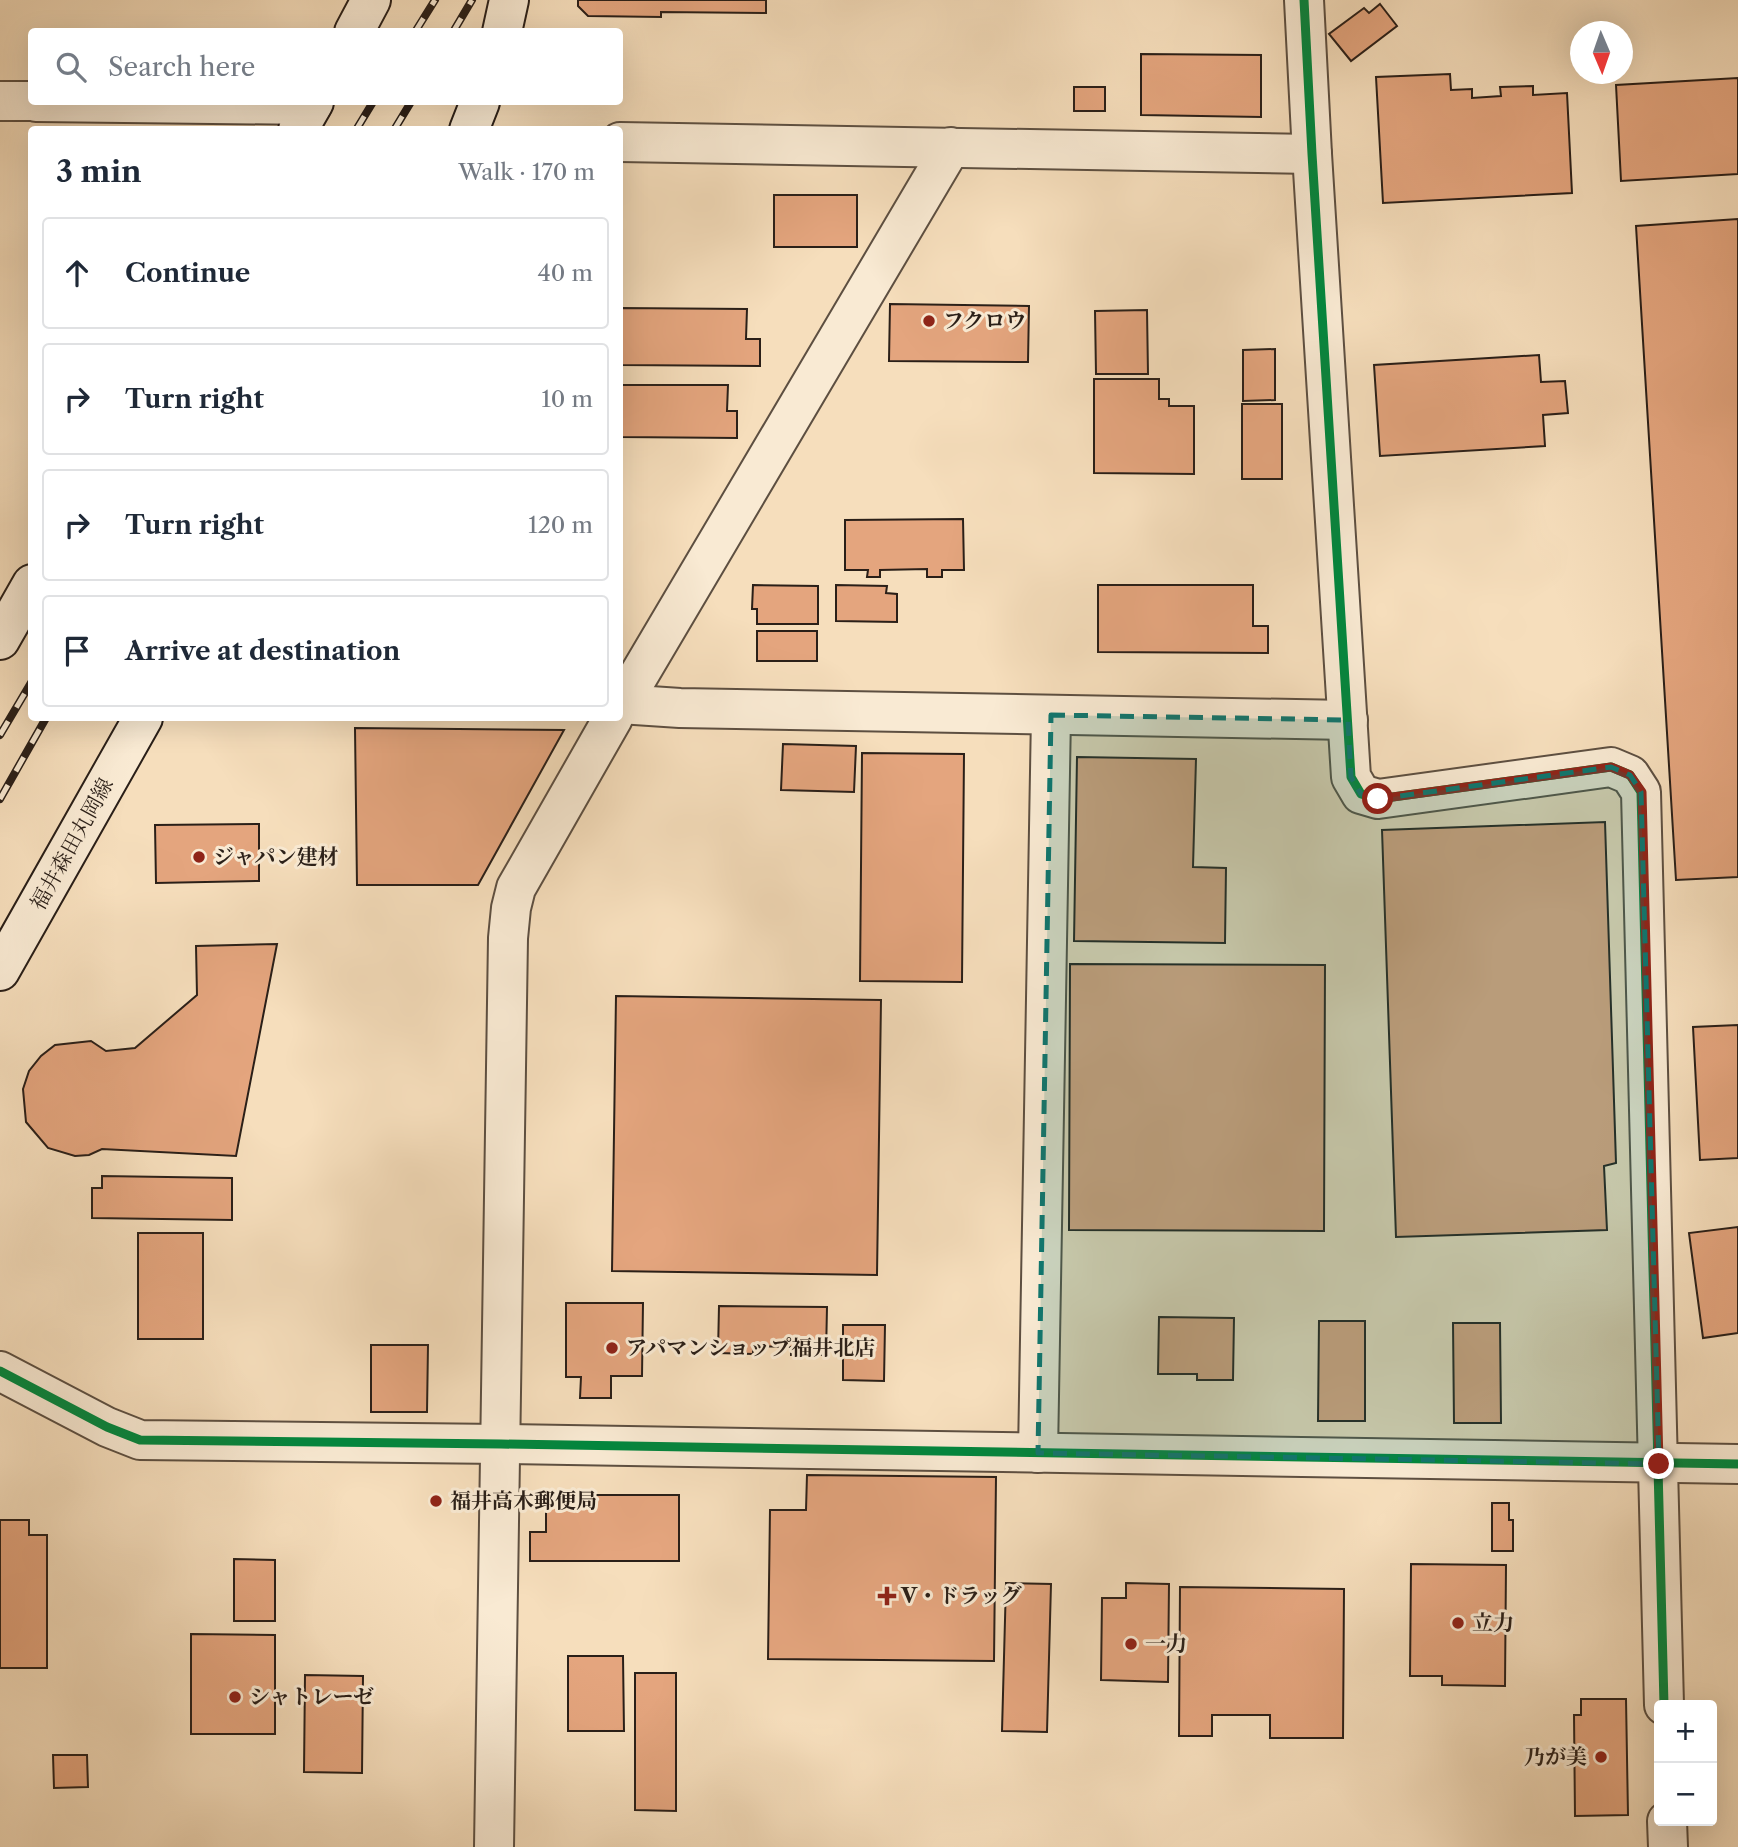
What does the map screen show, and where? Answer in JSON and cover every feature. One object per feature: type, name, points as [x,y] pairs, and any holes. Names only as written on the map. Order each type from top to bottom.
[{"type":"street","points":[[356,28],[371,0]]},
{"type":"street","points":[[503,28],[509,0]]},
{"type":"street","points":[[1304,0],[1351,777],[1361,794],[1378,799],[1611,767],[1630,775],[1642,792],[1664,1700]]},
{"type":"street","points":[[0,101],[28,102]]},
{"type":"street","points":[[116,105],[308,112]]},
{"type":"street","points":[[471,126],[479,105]]},
{"type":"street","points":[[623,142],[1312,154]]},
{"type":"street","points":[[623,700],[951,147]]},
{"type":"street","points":[[0,640],[28,591]]},
{"type":"street","points":[[623,708],[1348,720]]},
{"type":"street","points":[[1038,1453],[1051,715]]},
{"type":"street","name":"福井森田丸岡線","points":[[0,971],[141,721]]},
{"type":"street","points":[[494,1847],[508,938],[511,908],[516,888],[611,721]]},
{"type":"street","points":[[0,1371],[107,1427],[139,1440],[1738,1464]]},
{"type":"street","points":[[1667,1826],[1668,1847]]},
{"type":"highlighted area","points":[[1051,715],[1348,720],[1351,777],[1361,794],[1378,799],[1611,767],[1630,775],[1641,792],[1659,1464],[1038,1453]]},
{"type":"building","points":[[578,0],[766,0],[766,13],[661,12],[661,17],[588,16],[578,6]]},
{"type":"building","points":[[1380,4],[1397,26],[1351,61],[1329,34],[1364,8],[1369,13]]},
{"type":"building","points":[[1141,54],[1261,55],[1261,117],[1141,115]]},
{"type":"building","points":[[1450,74],[1451,90],[1472,89],[1472,98],[1501,96],[1500,87],[1533,86],[1533,95],[1567,93],[1572,193],[1383,203],[1376,77]]},
{"type":"building","points":[[1738,78],[1738,174],[1621,181],[1616,85]]},
{"type":"building","points":[[1074,87],[1105,87],[1105,111],[1074,111]]},
{"type":"building","points":[[774,195],[857,195],[857,247],[774,247]]},
{"type":"building","points":[[1738,219],[1738,877],[1676,880],[1636,226]]},
{"type":"building","points":[[890,304],[1029,306],[1028,362],[889,361]]},
{"type":"building","points":[[623,308],[747,309],[746,339],[760,339],[760,366],[623,365]]},
{"type":"building","points":[[1147,310],[1148,374],[1096,374],[1095,311]]},
{"type":"building","points":[[1275,349],[1275,400],[1243,401],[1243,350]]},
{"type":"building","points":[[1539,355],[1541,382],[1565,381],[1568,413],[1543,415],[1545,446],[1380,456],[1374,365]]},
{"type":"building","points":[[1094,379],[1159,379],[1159,399],[1169,399],[1169,406],[1194,406],[1194,474],[1094,473]]},
{"type":"building","points":[[623,385],[728,385],[727,411],[737,411],[737,438],[623,437]]},
{"type":"building","points":[[1242,404],[1282,404],[1282,479],[1242,479]]},
{"type":"building","points":[[963,519],[964,570],[942,570],[942,577],[927,577],[927,569],[880,570],[880,577],[867,577],[868,570],[845,570],[845,520]]},
{"type":"building","points":[[753,585],[818,586],[818,624],[757,624],[757,609],[752,609]]},
{"type":"building","points":[[836,585],[887,586],[886,593],[897,594],[897,622],[836,621]]},
{"type":"building","points":[[1098,585],[1253,585],[1253,626],[1268,626],[1268,653],[1098,652]]},
{"type":"building","points":[[757,631],[817,631],[817,661],[757,661]]},
{"type":"building","points":[[355,728],[564,730],[478,885],[357,885]]},
{"type":"building","points":[[783,744],[856,746],[854,792],[781,790]]},
{"type":"building","points":[[862,753],[964,754],[962,982],[860,981]]},
{"type":"building","points":[[1077,757],[1196,759],[1193,867],[1226,868],[1225,943],[1074,941]]},
{"type":"building","points":[[1605,822],[1616,1163],[1604,1166],[1607,1230],[1396,1237],[1382,830]]},
{"type":"building","points":[[259,824],[259,881],[156,883],[155,825]]},
{"type":"building","points":[[277,944],[236,1156],[102,1149],[89,1155],[75,1156],[48,1148],[26,1122],[23,1089],[29,1071],[41,1056],[55,1045],[91,1041],[106,1051],[135,1048],[197,995],[196,946]]},
{"type":"building","points":[[1070,964],[1325,965],[1324,1231],[1069,1230]]},
{"type":"building","points":[[616,996],[881,1000],[877,1275],[612,1271]]},
{"type":"building","points":[[1738,1025],[1738,1158],[1700,1160],[1693,1027]]},
{"type":"building","points":[[102,1176],[232,1178],[232,1220],[92,1218],[92,1188],[102,1188]]},
{"type":"building","points":[[1738,1227],[1738,1333],[1703,1338],[1689,1233]]},
{"type":"building","points":[[138,1233],[203,1233],[203,1339],[138,1339]]},
{"type":"building","points":[[566,1303],[643,1303],[642,1376],[611,1376],[611,1398],[580,1398],[581,1377],[566,1377]]},
{"type":"building","points":[[719,1306],[827,1307],[826,1355],[791,1355],[791,1347],[753,1346],[753,1354],[718,1353]]},
{"type":"building","points":[[1159,1317],[1234,1318],[1233,1380],[1197,1380],[1197,1374],[1158,1374]]},
{"type":"building","points":[[1319,1321],[1365,1321],[1365,1421],[1318,1421]]},
{"type":"building","points":[[1453,1323],[1500,1323],[1501,1423],[1454,1423]]},
{"type":"building","points":[[843,1325],[885,1325],[884,1381],[843,1380]]},
{"type":"building","points":[[371,1345],[428,1345],[427,1412],[371,1412]]},
{"type":"building","points":[[807,1475],[996,1477],[994,1661],[768,1659],[770,1510],[806,1510]]},
{"type":"building","points":[[546,1495],[679,1495],[679,1561],[530,1561],[530,1532],[546,1532]]},
{"type":"building","points":[[1492,1503],[1509,1503],[1509,1520],[1513,1520],[1513,1551],[1492,1551]]},
{"type":"building","points":[[0,1520],[29,1520],[29,1535],[47,1535],[47,1668],[0,1668]]},
{"type":"building","points":[[234,1559],[275,1560],[275,1621],[234,1621]]},
{"type":"building","points":[[1411,1564],[1506,1565],[1505,1686],[1442,1685],[1442,1676],[1410,1676]]},
{"type":"building","points":[[1006,1583],[1051,1584],[1047,1732],[1002,1731]]},
{"type":"building","points":[[1126,1583],[1169,1584],[1168,1682],[1101,1680],[1102,1598],[1126,1598]]},
{"type":"building","points":[[1180,1587],[1344,1589],[1343,1738],[1270,1738],[1270,1715],[1212,1715],[1212,1736],[1179,1736]]},
{"type":"building","points":[[191,1634],[275,1635],[275,1734],[191,1734]]},
{"type":"building","points":[[568,1656],[623,1656],[624,1731],[568,1731]]},
{"type":"building","points":[[635,1673],[676,1673],[676,1811],[635,1810]]},
{"type":"building","points":[[305,1675],[363,1676],[362,1773],[304,1772]]},
{"type":"building","points":[[1581,1699],[1626,1699],[1628,1815],[1575,1816],[1574,1715],[1581,1715]]},
{"type":"building","points":[[53,1755],[87,1755],[88,1787],[54,1788]]},
{"type":"railway","points":[[418,28],[435,0]]},
{"type":"railway","points":[[455,28],[472,0]]},
{"type":"railway","points":[[358,126],[371,105]]},
{"type":"railway","points":[[396,126],[409,105]]},
{"type":"railway","points":[[0,735],[28,688]]},
{"type":"railway","points":[[0,799],[44,721]]},
{"type":"cycle path","points":[[1304,0],[1351,777],[1361,794],[1378,799],[1611,767],[1630,775],[1641,792],[1664,1700]]},
{"type":"cycle path","points":[[0,1371],[107,1427],[140,1440],[1738,1464]]},
{"type":"place","name":"フクロウ","points":[[929,321]]},
{"type":"place","name":"ジャパン建材","points":[[199,857]]},
{"type":"place","name":"アパマンショップ福井北店","points":[[612,1348]]},
{"type":"place","name":"福井高木郵便局","points":[[436,1501]]},
{"type":"place","name":"V・ドラッグ","points":[[887,1596]]},
{"type":"place","name":"立力","points":[[1458,1623]]},
{"type":"place","name":"一力","points":[[1131,1644]]},
{"type":"place","name":"シャトレーゼ","points":[[235,1697]]},
{"type":"place","name":"乃が美","points":[[1601,1757]]},
{"type":"route","points":[[1378,799],[1611,767],[1630,775],[1642,792],[1659,1464]]}]
